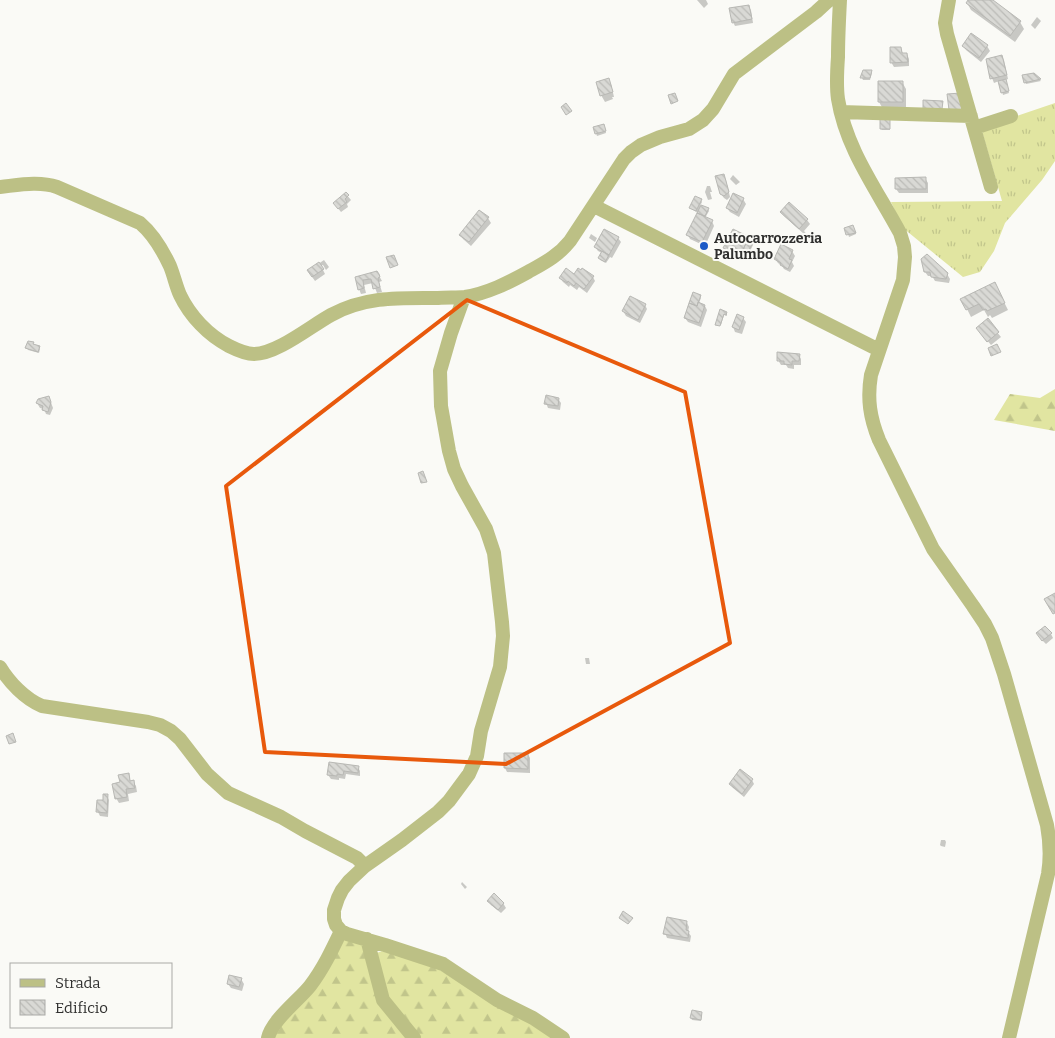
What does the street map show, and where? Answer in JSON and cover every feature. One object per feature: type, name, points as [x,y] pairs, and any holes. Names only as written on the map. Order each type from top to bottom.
[{"type":"street","points":[[0,187],[50,184],[140,223],[147,229],[162,252],[170,266],[180,294],[202,326],[217,339],[243,352],[263,353],[274,349],[350,306],[368,301],[394,298],[464,297],[486,292],[500,287],[555,257],[570,242],[624,159],[631,152],[651,140],[689,129],[703,120],[713,108],[734,74],[829,0]]},
{"type":"street","points":[[840,0],[837,82],[841,112],[853,149],[893,219],[904,246],[903,280],[871,376],[869,388],[870,412],[873,425],[933,549],[985,624],[992,638],[1047,825],[1050,842],[1051,856],[1048,874],[1009,1038]]},
{"type":"street","points":[[948,0],[945,23],[947,34],[991,187]]},
{"type":"street","points":[[841,112],[973,122],[1011,116]]},
{"type":"street","points":[[594,206],[879,350]]},
{"type":"street","points":[[464,297],[440,371],[441,406],[454,470],[486,529],[494,553],[503,636],[500,667],[481,731],[477,756],[469,774],[449,801],[438,812],[365,866],[342,890],[334,910],[334,919],[341,931],[347,934],[443,964],[498,1000],[533,1018],[563,1038]]},
{"type":"street","points":[[0,666],[20,690],[33,702],[42,706],[148,722],[160,725],[171,731],[180,739],[208,774],[228,793],[282,817],[357,858],[365,866]]},
{"type":"street","points":[[268,1038],[279,1019],[309,987],[322,969],[341,931]]},
{"type":"street","points":[[367,939],[384,1000],[414,1038]]},
{"type":"highlighted area","points":[[467,300],[685,392],[730,643],[506,764],[265,752],[226,486]]},
{"type":"green space","points":[[1055,103],[1055,161],[1042,180],[1005,223],[994,251],[980,272],[963,277],[903,228],[891,202],[1002,201],[981,128]]},
{"type":"green space","points":[[1055,389],[1055,431],[994,420],[1010,394],[1040,398]]},
{"type":"green space","points":[[344,938],[366,945],[381,1001],[410,1038],[272,1038]]},
{"type":"green space","points":[[382,951],[435,967],[555,1038],[418,1038],[386,998],[374,954]]},
{"type":"building","points":[[968,0],[993,0],[1021,21],[1010,36],[966,3]]},
{"type":"building","points":[[749,5],[752,19],[732,23],[729,8]]},
{"type":"building","points":[[971,33],[988,45],[979,58],[962,46]]},
{"type":"building","points":[[890,47],[901,47],[902,53],[907,53],[908,62],[890,63]]},
{"type":"building","points":[[1002,55],[1007,75],[990,79],[986,59]]},
{"type":"building","points":[[863,70],[872,70],[870,78],[860,78]]},
{"type":"building","points":[[1034,73],[1041,79],[1024,83],[1022,75]]},
{"type":"building","points":[[609,78],[613,92],[600,96],[596,82]]},
{"type":"building","points":[[1006,79],[1009,91],[1001,93],[998,81]]},
{"type":"building","points":[[878,81],[903,81],[903,102],[878,102]]},
{"type":"building","points":[[675,93],[678,101],[671,104],[668,95]]},
{"type":"building","points":[[961,93],[964,111],[949,110],[947,94]]},
{"type":"building","points":[[923,100],[943,101],[942,109],[923,109]]},
{"type":"building","points":[[566,103],[572,111],[566,115],[561,107]]},
{"type":"building","points":[[880,118],[890,118],[890,129],[880,129]]},
{"type":"building","points":[[604,124],[606,131],[595,134],[593,127]]},
{"type":"building","points":[[724,174],[729,192],[724,196],[720,194],[715,176]]},
{"type":"building","points":[[926,177],[926,189],[895,189],[895,178]]},
{"type":"building","points":[[346,192],[349,195],[345,199],[347,202],[338,209],[333,203]]},
{"type":"building","points":[[733,193],[744,198],[737,213],[726,208]]},
{"type":"building","points":[[695,196],[702,199],[696,211],[689,208]]},
{"type":"building","points":[[789,202],[808,219],[799,229],[780,212]]},
{"type":"building","points":[[701,205],[709,208],[705,216],[697,213]]},
{"type":"building","points":[[479,210],[489,217],[469,242],[459,235]]},
{"type":"building","points":[[697,213],[713,220],[702,242],[686,235]]},
{"type":"building","points":[[853,225],[856,233],[846,235],[844,228]]},
{"type":"building","points":[[604,229],[619,237],[609,255],[594,247]]},
{"type":"building","points":[[733,229],[749,237],[740,256],[723,248]]},
{"type":"building","points":[[749,237],[754,240],[746,256],[741,254]]},
{"type":"building","points":[[781,244],[793,250],[789,259],[792,260],[788,269],[774,259]]},
{"type":"building","points":[[602,251],[609,255],[605,262],[598,258]]},
{"type":"building","points":[[927,254],[948,273],[946,279],[931,277],[930,272],[924,272],[921,259]]},
{"type":"building","points":[[394,255],[398,265],[390,268],[386,257]]},
{"type":"building","points":[[319,262],[324,269],[312,277],[307,270]]},
{"type":"building","points":[[566,268],[574,274],[578,268],[581,270],[582,268],[594,276],[584,289],[576,283],[574,286],[568,281],[567,283],[559,278]]},
{"type":"building","points":[[377,271],[380,277],[378,278],[380,287],[373,289],[371,279],[363,280],[364,288],[358,290],[355,277]]},
{"type":"building","points":[[995,282],[1005,303],[987,311],[986,309],[983,310],[979,304],[966,310],[960,299]]},
{"type":"building","points":[[693,292],[701,295],[697,306],[689,303]]},
{"type":"building","points":[[630,296],[646,304],[638,320],[622,311]]},
{"type":"building","points":[[698,302],[705,305],[699,323],[684,318],[689,303],[697,306]]},
{"type":"building","points":[[720,309],[727,312],[726,315],[724,314],[720,326],[715,325]]},
{"type":"building","points":[[737,314],[744,317],[739,330],[732,327]]},
{"type":"building","points":[[988,318],[999,332],[987,342],[976,328]]},
{"type":"building","points":[[28,341],[40,346],[38,352],[25,348]]},
{"type":"building","points":[[997,344],[1001,352],[991,356],[988,348]]},
{"type":"building","points":[[777,352],[800,354],[799,361],[792,361],[792,365],[784,364],[784,361],[777,361]]},
{"type":"building","points":[[546,395],[559,398],[558,406],[544,404]]},
{"type":"building","points":[[49,396],[51,402],[48,412],[42,410],[43,406],[36,403],[38,399]]},
{"type":"building","points":[[423,471],[427,482],[421,483],[418,473]]},
{"type":"building","points":[[1055,593],[1055,613],[1053,614],[1044,599]]},
{"type":"building","points":[[1045,626],[1052,633],[1042,641],[1036,633]]},
{"type":"building","points":[[13,733],[16,742],[9,744],[6,736]]},
{"type":"building","points":[[504,753],[528,753],[528,769],[504,768]]},
{"type":"building","points":[[329,762],[359,766],[358,773],[344,771],[343,775],[327,775]]},
{"type":"building","points":[[740,769],[753,779],[742,794],[729,784]]},
{"type":"building","points":[[129,773],[130,781],[134,780],[135,788],[126,789],[127,797],[115,799],[112,784],[120,782],[118,775]]},
{"type":"building","points":[[103,794],[108,794],[107,813],[96,812],[97,800],[103,800]]},
{"type":"building","points":[[494,893],[504,903],[498,910],[487,901]]},
{"type":"building","points":[[623,911],[633,918],[628,924],[619,918]]},
{"type":"building","points":[[667,917],[687,921],[686,930],[689,931],[688,938],[663,934]]},
{"type":"building","points":[[229,975],[242,978],[239,987],[227,984]]},
{"type":"building","points":[[692,1010],[702,1012],[701,1020],[690,1018]]},
{"type":"place","name":"Autocarrozzeria Palumbo","points":[[704,246]]}]
